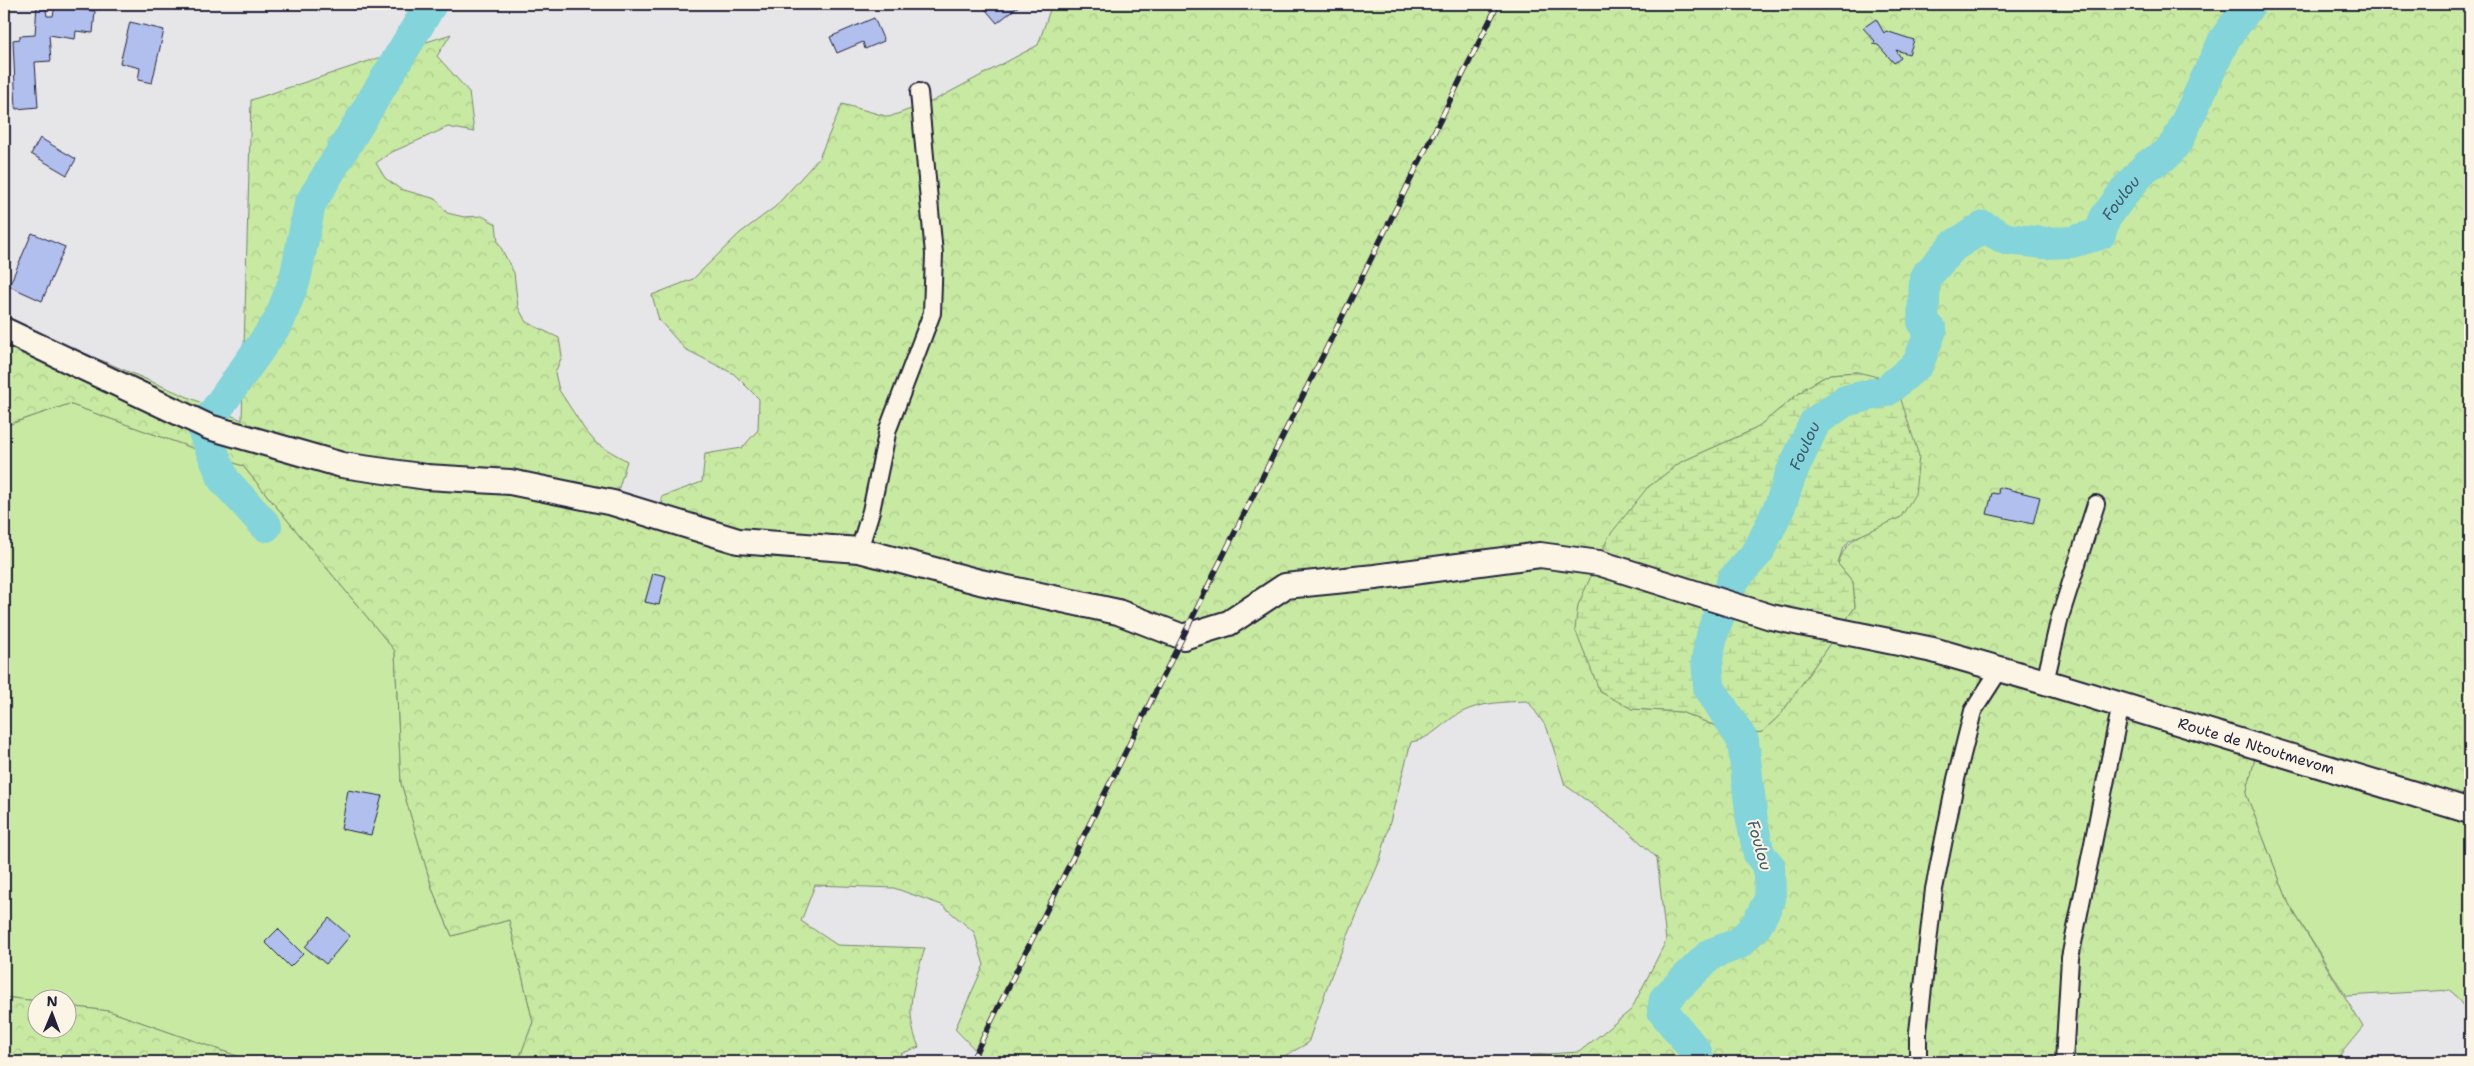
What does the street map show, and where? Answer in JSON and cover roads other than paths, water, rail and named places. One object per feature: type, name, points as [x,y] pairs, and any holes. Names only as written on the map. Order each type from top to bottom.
[{"type":"street","points":[[858,550],[871,512],[888,429],[932,313],[934,254],[919,92]]},
{"type":"street","name":"Route de Ntoutmevom","points":[[4,330],[209,427],[342,466],[427,477],[510,482],[613,503],[738,541],[858,550],[980,582],[1118,612],[1183,637],[1229,623],[1285,586],[1375,577],[1540,555],[1599,563],[1771,617],[1933,650],[2000,669],[2470,811]]},
{"type":"street","points":[[2045,682],[2060,617],[2096,504]]},
{"type":"street","points":[[1918,1062],[1918,1032],[1934,889],[1956,779],[1973,711],[2000,669]]},
{"type":"street","points":[[2064,1062],[2070,958],[2121,704]]},
{"type":"waterway","points":[[211,417],[279,321],[295,279],[310,204],[431,4]]},
{"type":"waterway","name":"Foulou","points":[[1699,1062],[1696,1052],[1663,1011],[1665,999],[1711,954],[1738,944],[1756,926],[1770,899],[1769,866],[1759,854],[1752,821],[1743,741],[1709,687],[1707,659],[1713,631],[1733,580],[1758,552],[1780,506],[1791,474],[1815,422],[1845,401],[1886,391],[1918,364],[1931,330],[1923,322],[1925,278],[1953,246],[1984,227],[2006,239],[2045,243],[2071,242],[2100,234],[2105,218],[2128,187],[2147,166],[2167,154],[2178,140],[2224,40],[2250,4]]},
{"type":"waterway","points":[[204,432],[224,480],[266,526]]},
{"type":"railway","points":[[971,1062],[1498,4]]}]
